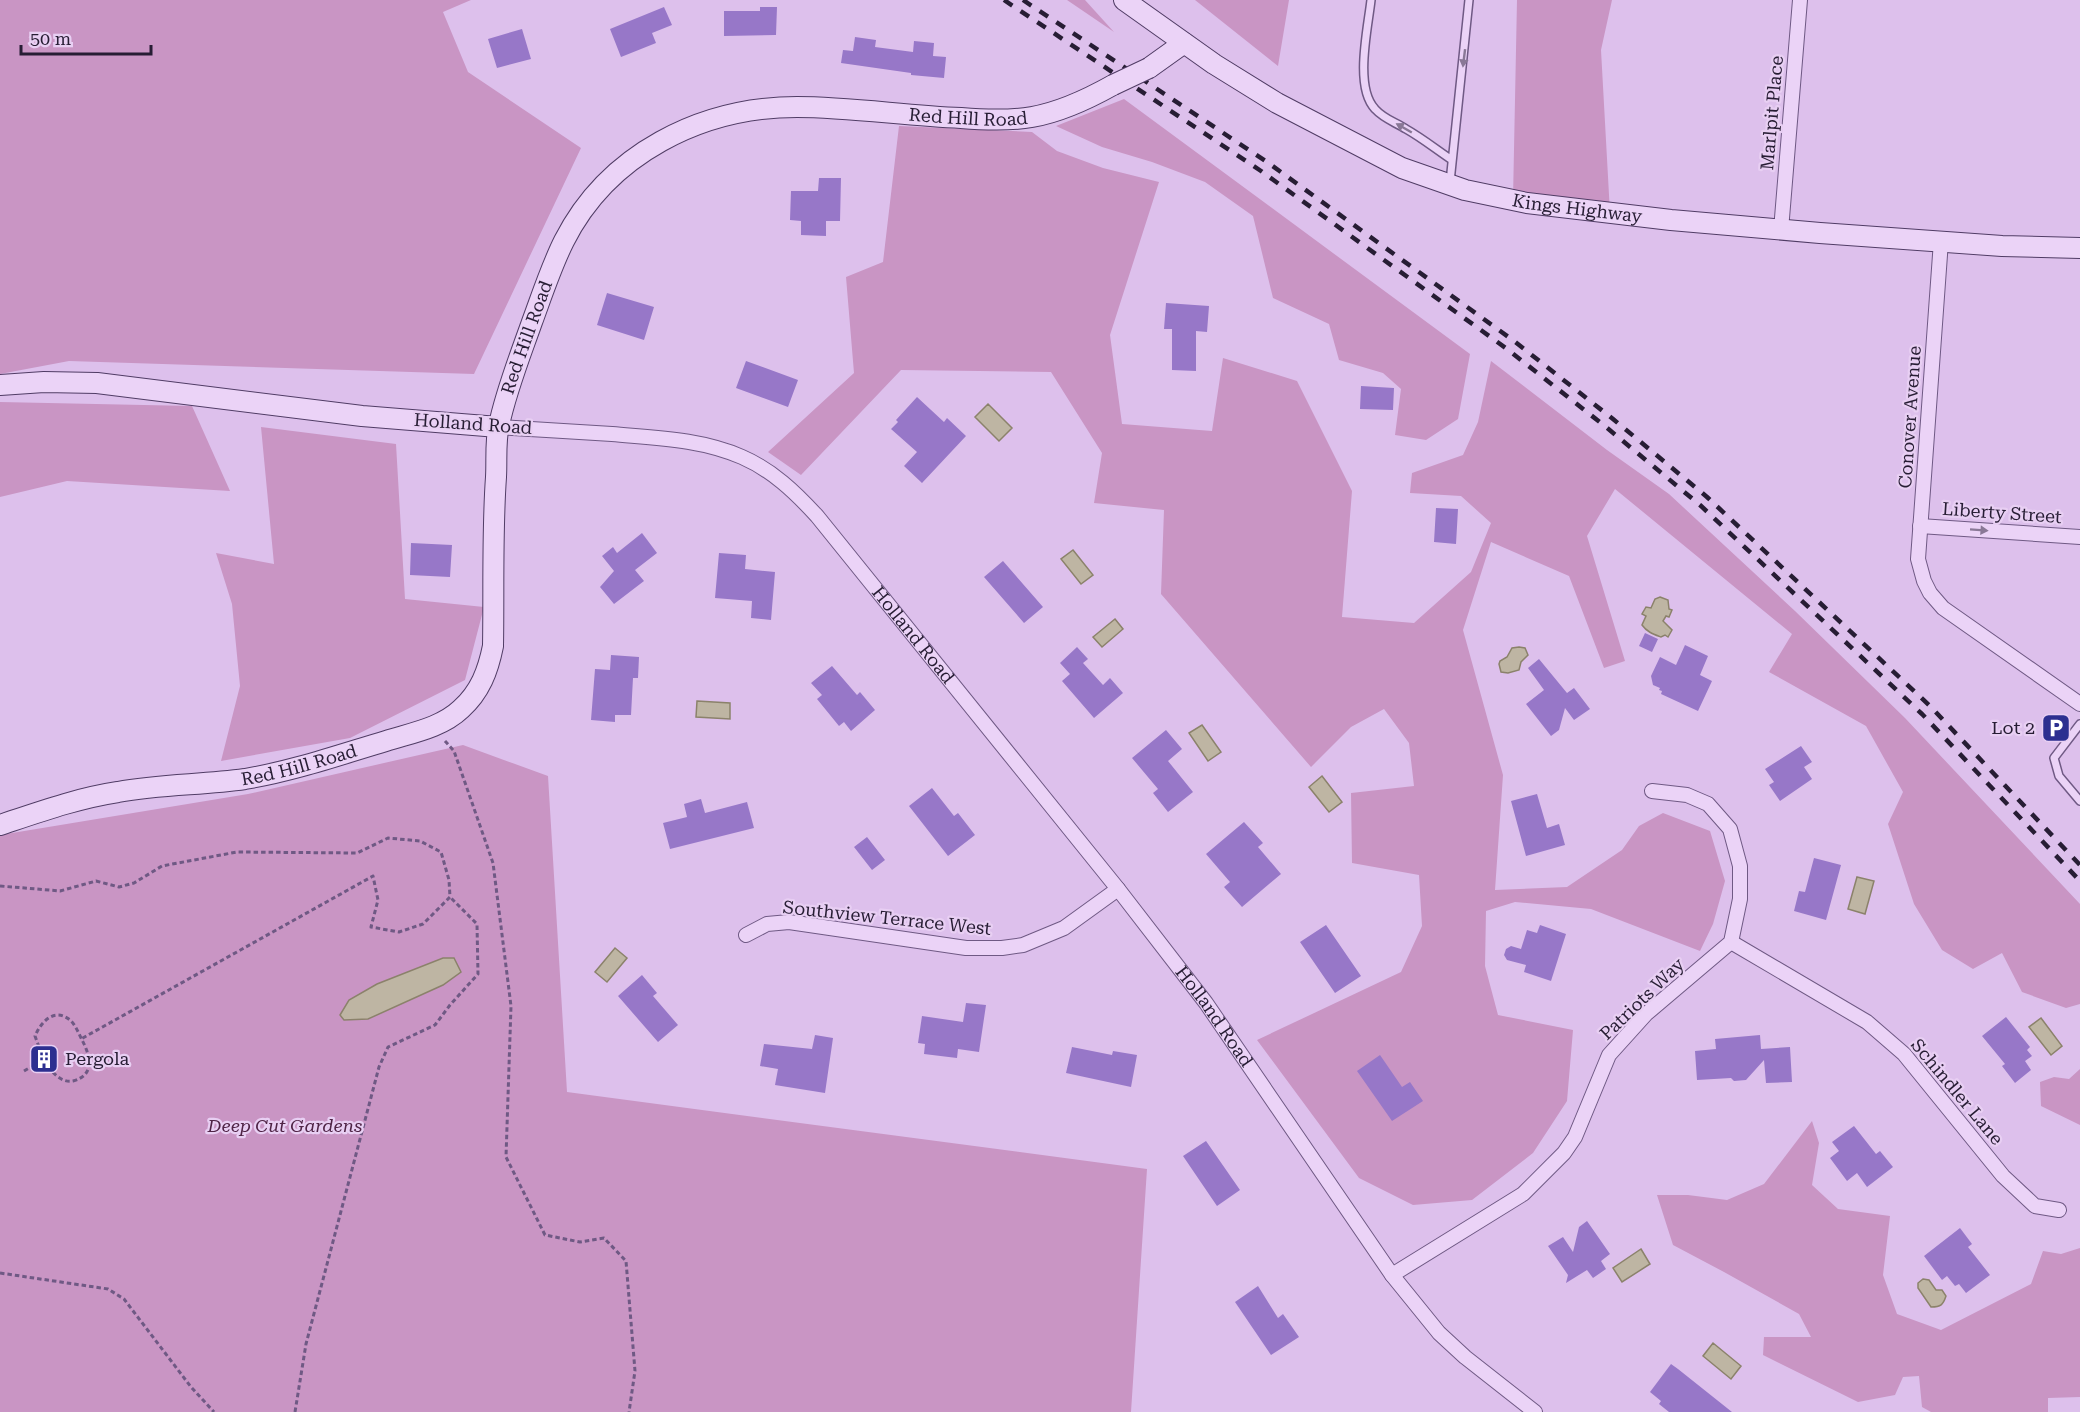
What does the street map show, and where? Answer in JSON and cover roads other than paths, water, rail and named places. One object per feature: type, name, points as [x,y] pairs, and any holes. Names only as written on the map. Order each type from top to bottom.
[{"type":"street","name":"Kings Highway","points":[[1124,0],[1184,43],[1277,103],[1402,168],[1450,185],[1527,203],[1671,220],[2002,246],[2080,248]]},
{"type":"street","name":"Marlpit Place","points":[[1781,230],[1800,0]]},
{"type":"street","name":"Red Hill Road","points":[[0,825],[83,799],[120,791],[245,778],[301,766],[431,727],[460,710],[475,694],[490,664],[493,646],[494,505],[498,426],[547,279],[565,240],[581,214],[604,185],[630,162],[660,141],[708,120],[759,108],[798,107],[989,120],[1032,117],[1070,106],[1149,68],[1184,43]]},
{"type":"street","name":"Conover Avenue","points":[[1941,241],[1918,559],[1924,581],[1930,593],[1952,616],[2080,704]]},
{"type":"street","name":"Holland Road","points":[[0,385],[44,382],[97,383],[362,416],[663,438],[699,443],[744,458],[781,480],[817,516],[1118,889],[1206,1003],[1392,1275],[1439,1333],[1465,1357],[1535,1412]]},
{"type":"street","name":"Liberty Street","points":[[1920,526],[2080,537]]},
{"type":"street","points":[[1652,791],[1687,795],[1708,804],[1730,829],[1740,866],[1740,899],[1731,942]]},
{"type":"street","name":"Southview Terrace West","points":[[746,935],[767,924],[789,922],[966,948],[1002,948],[1023,945],[1064,928],[1118,889]]},
{"type":"street","name":"Schindler Lane","points":[[1731,942],[1867,1022],[1904,1054],[2003,1176],[2035,1206],[2059,1210]]},
{"type":"street","name":"Patriots Way","points":[[1392,1275],[1523,1194],[1564,1153],[1575,1137],[1609,1055],[1646,1014],[1731,942]]},
{"type":"lane","points":[[1371,0],[1362,62],[1372,107],[1383,117],[1452,160]]},
{"type":"lane","points":[[1450,185],[1469,0]]},
{"type":"lane","points":[[2078,729],[2054,758],[2059,776],[2080,801]]},
{"type":"railway","points":[[1004,0],[1261,171],[1507,349],[1606,427],[1700,505],[1922,714],[2080,881]]},
{"type":"railway","points":[[1023,0],[1267,162],[1514,341],[1613,419],[1707,497],[1930,706],[2080,865]]},
{"type":"place","name":"Lot 2","points":[[2056,728]]},
{"type":"place","name":"Pergola","points":[[44,1059]]},
{"type":"park label","name":"Deep Cut Gardens","points":[[285,1126]]}]
